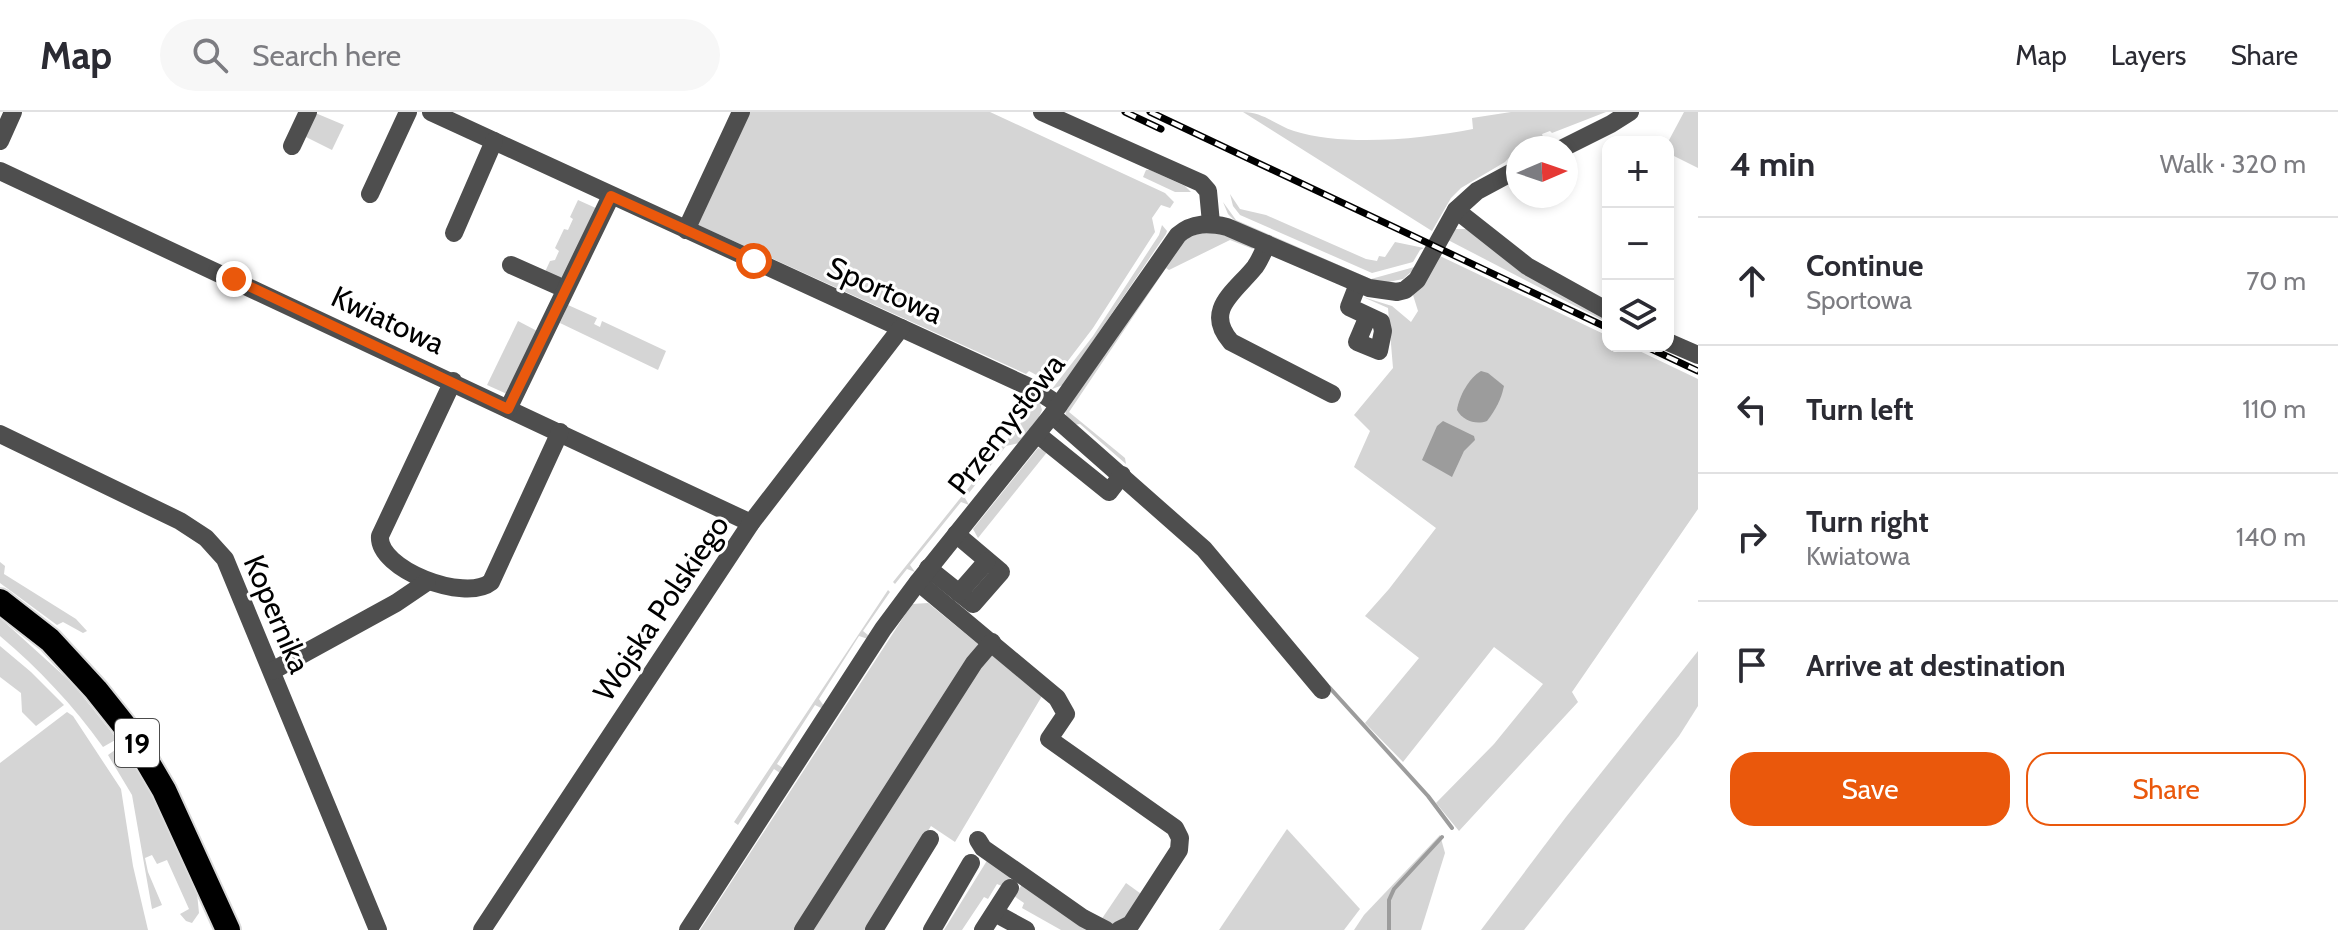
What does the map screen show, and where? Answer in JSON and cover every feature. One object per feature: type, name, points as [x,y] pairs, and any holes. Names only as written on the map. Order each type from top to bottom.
[{"type":"highway","name":"19","points":[[0,601],[50,640],[131,734],[164,790],[220,927]]},
{"type":"street","points":[[0,141],[13,112]]},
{"type":"street","points":[[292,146],[308,112]]},
{"type":"street","points":[[370,194],[408,112]]},
{"type":"street","name":"Sportowa","points":[[431,112],[1036,390],[1122,475],[1204,549],[1322,690]]},
{"type":"street","points":[[686,230],[741,112]]},
{"type":"street","points":[[1042,112],[1201,183],[1208,191],[1211,223],[1227,227],[1358,284],[1391,292],[1411,286],[1417,280],[1456,210],[1477,191],[1506,175]]},
{"type":"street","points":[[1578,140],[1630,112]]},
{"type":"street","points":[[454,233],[494,141]]},
{"type":"street","name":"Kwiatowa","points":[[0,171],[751,523]]},
{"type":"street","points":[[508,409],[611,196]]},
{"type":"street","points":[[1456,210],[1527,266],[1602,308]]},
{"type":"street","name":"Przemysłowa","points":[[688,930],[883,629],[962,539],[1171,240],[1184,229],[1211,223]]},
{"type":"street","points":[[1267,244],[1258,263],[1230,295],[1219,314],[1220,329],[1231,342],[1332,394]]},
{"type":"street","points":[[511,265],[565,289]]},
{"type":"street","points":[[1358,284],[1349,307],[1368,316]]},
{"type":"street","name":"Wojska Polskiego","points":[[482,930],[751,523],[901,328]]},
{"type":"street","points":[[1674,345],[1698,355]]},
{"type":"street","points":[[453,381],[380,536],[379,545],[384,553],[427,582],[475,589],[491,582],[560,432]]},
{"type":"street","name":"Kopernika","points":[[0,434],[180,521],[206,538],[225,559],[378,930]]},
{"type":"street","points":[[1037,434],[1109,492],[1122,475]]},
{"type":"street","points":[[929,576],[959,593],[1001,573],[962,539]]},
{"type":"street","points":[[929,576],[992,642],[1048,688],[1062,706],[1066,714],[1049,739],[1175,828],[1180,838],[1179,850],[1131,924],[1119,930]]},
{"type":"street","points":[[272,671],[396,603],[427,582]]},
{"type":"street","points":[[803,930],[974,663],[992,642]]},
{"type":"street","points":[[874,930],[930,839]]},
{"type":"street","points":[[978,840],[983,848],[1031,882],[1106,930]]},
{"type":"street","points":[[932,930],[971,863]]},
{"type":"street","points":[[983,930],[1010,888]]},
{"type":"street","points":[[995,913],[1026,930]]},
{"type":"shaded area","points":[[313,112],[344,125],[332,150],[302,135]]},
{"type":"shaded area","points":[[743,112],[990,112],[1165,193],[1174,202],[1170,208],[1161,205],[1152,218],[1155,232],[1093,328],[1051,383],[694,223]]},
{"type":"shaded area","points":[[1243,112],[1257,114],[1294,131],[1314,136],[1383,140],[1473,129],[1472,118],[1511,112],[1606,112],[1543,136],[1506,136],[1506,161],[1461,188],[1451,198],[1432,231]]},
{"type":"shaded area","points":[[1684,112],[1698,112],[1698,168],[1674,156],[1674,136],[1671,136]]},
{"type":"shaded area","points":[[1146,170],[1185,186],[1191,192],[1175,192],[1143,177]]},
{"type":"shaded area","points":[[1230,194],[1240,209],[1266,215],[1366,259],[1377,261],[1379,256],[1385,257],[1395,242],[1424,248],[1413,262],[1372,273],[1240,215],[1233,206]]},
{"type":"shaded area","points":[[578,200],[598,209],[562,277],[544,274],[550,261],[555,260],[559,251],[555,248],[564,229],[568,230]]},
{"type":"shaded area","points":[[1223,202],[1236,220],[1371,279],[1418,266],[1403,279],[1379,284],[1237,223],[1228,214]]},
{"type":"shaded area","points":[[1162,225],[1166,234],[1063,385],[1052,389],[1093,336],[1159,235]]},
{"type":"shaded area","points":[[1455,229],[1467,229],[1602,312],[1602,320],[1448,240]]},
{"type":"shaded area","points":[[1210,232],[1226,235],[1253,249],[1230,240],[1169,270],[1166,268],[1069,412],[1125,458],[1126,464],[1080,424],[1073,425],[1065,411],[1181,241]]},
{"type":"shaded area","points":[[1440,256],[1602,333],[1602,352],[1642,352],[1698,379],[1698,509],[1572,692],[1578,702],[1459,831],[1436,803],[1494,744],[1543,684],[1494,647],[1403,762],[1365,723],[1419,658],[1365,616],[1436,528],[1354,467],[1370,431],[1354,415],[1393,368],[1388,308],[1363,297],[1392,306],[1411,322],[1418,311],[1413,295]]},
{"type":"shaded area","points":[[568,305],[597,318],[594,324],[600,327],[602,321],[666,351],[658,370],[560,323]]},
{"type":"shaded area","points":[[518,321],[539,332],[507,394],[487,385]]},
{"type":"shaded area","points":[[1481,371],[1504,386],[1498,404],[1487,421],[1474,422],[1457,410],[1465,388]]},
{"type":"shaded area","points":[[1039,400],[1042,410],[1039,417],[1019,443],[1006,446],[965,498],[969,505],[961,502],[910,565],[915,572],[907,569],[895,584],[893,582]]},
{"type":"shaded area","points":[[1443,421],[1474,436],[1475,440],[1464,451],[1452,477],[1422,460],[1437,426]]},
{"type":"shaded area","points":[[1038,448],[1048,451],[978,538],[973,529]]},
{"type":"shaded area","points":[[0,562],[5,566],[4,574],[76,619],[87,631],[83,633],[63,622],[57,625],[0,583]]},
{"type":"shaded area","points":[[888,590],[890,592],[863,631],[868,639],[859,636],[819,699],[824,706],[815,705],[777,764],[783,768],[780,773],[774,769],[738,825],[734,822]]},
{"type":"shaded area","points":[[928,603],[1042,696],[955,842],[931,826],[867,930],[700,930],[912,604]]},
{"type":"shaded area","points":[[0,618],[73,684],[117,739],[103,747],[55,688],[0,636]]},
{"type":"shaded area","points":[[0,646],[64,705],[36,726],[22,712],[21,693],[0,677]]},
{"type":"shaded area","points":[[1698,651],[1698,706],[1679,736],[1524,930],[1481,930],[1566,817]]},
{"type":"shaded area","points":[[67,712],[73,716],[121,789],[133,866],[148,930],[0,930],[0,763]]},
{"type":"shaded area","points":[[122,745],[158,805],[197,893],[199,913],[192,923],[180,914],[189,909],[167,860],[157,864],[152,855],[145,858],[162,905],[152,909],[132,795],[108,755]]},
{"type":"shaded area","points":[[1287,829],[1360,909],[1344,930],[1219,930]]},
{"type":"shaded area","points":[[1440,835],[1445,853],[1421,930],[1354,930],[1364,915]]},
{"type":"shaded area","points":[[988,859],[1012,876],[1004,887],[997,884],[988,899],[984,897],[962,930],[944,930]]},
{"type":"shaded area","points":[[1023,883],[1091,930],[1061,930],[1022,908],[1024,903],[1014,896]]},
{"type":"shaded area","points":[[1126,883],[1144,896],[1120,925],[1099,923]]},
{"type":"waterway","points":[[1329,687],[1428,796],[1452,828]]},
{"type":"waterway","points":[[1389,930],[1389,900],[1394,889],[1442,837]]},
{"type":"railway","points":[[1125,112],[1161,129]]},
{"type":"railway","points":[[1150,112],[1602,325]]},
{"type":"railway","points":[[1658,352],[1698,371]]},
{"type":"route","points":[[234,279],[508,409],[611,196],[754,261]]}]
